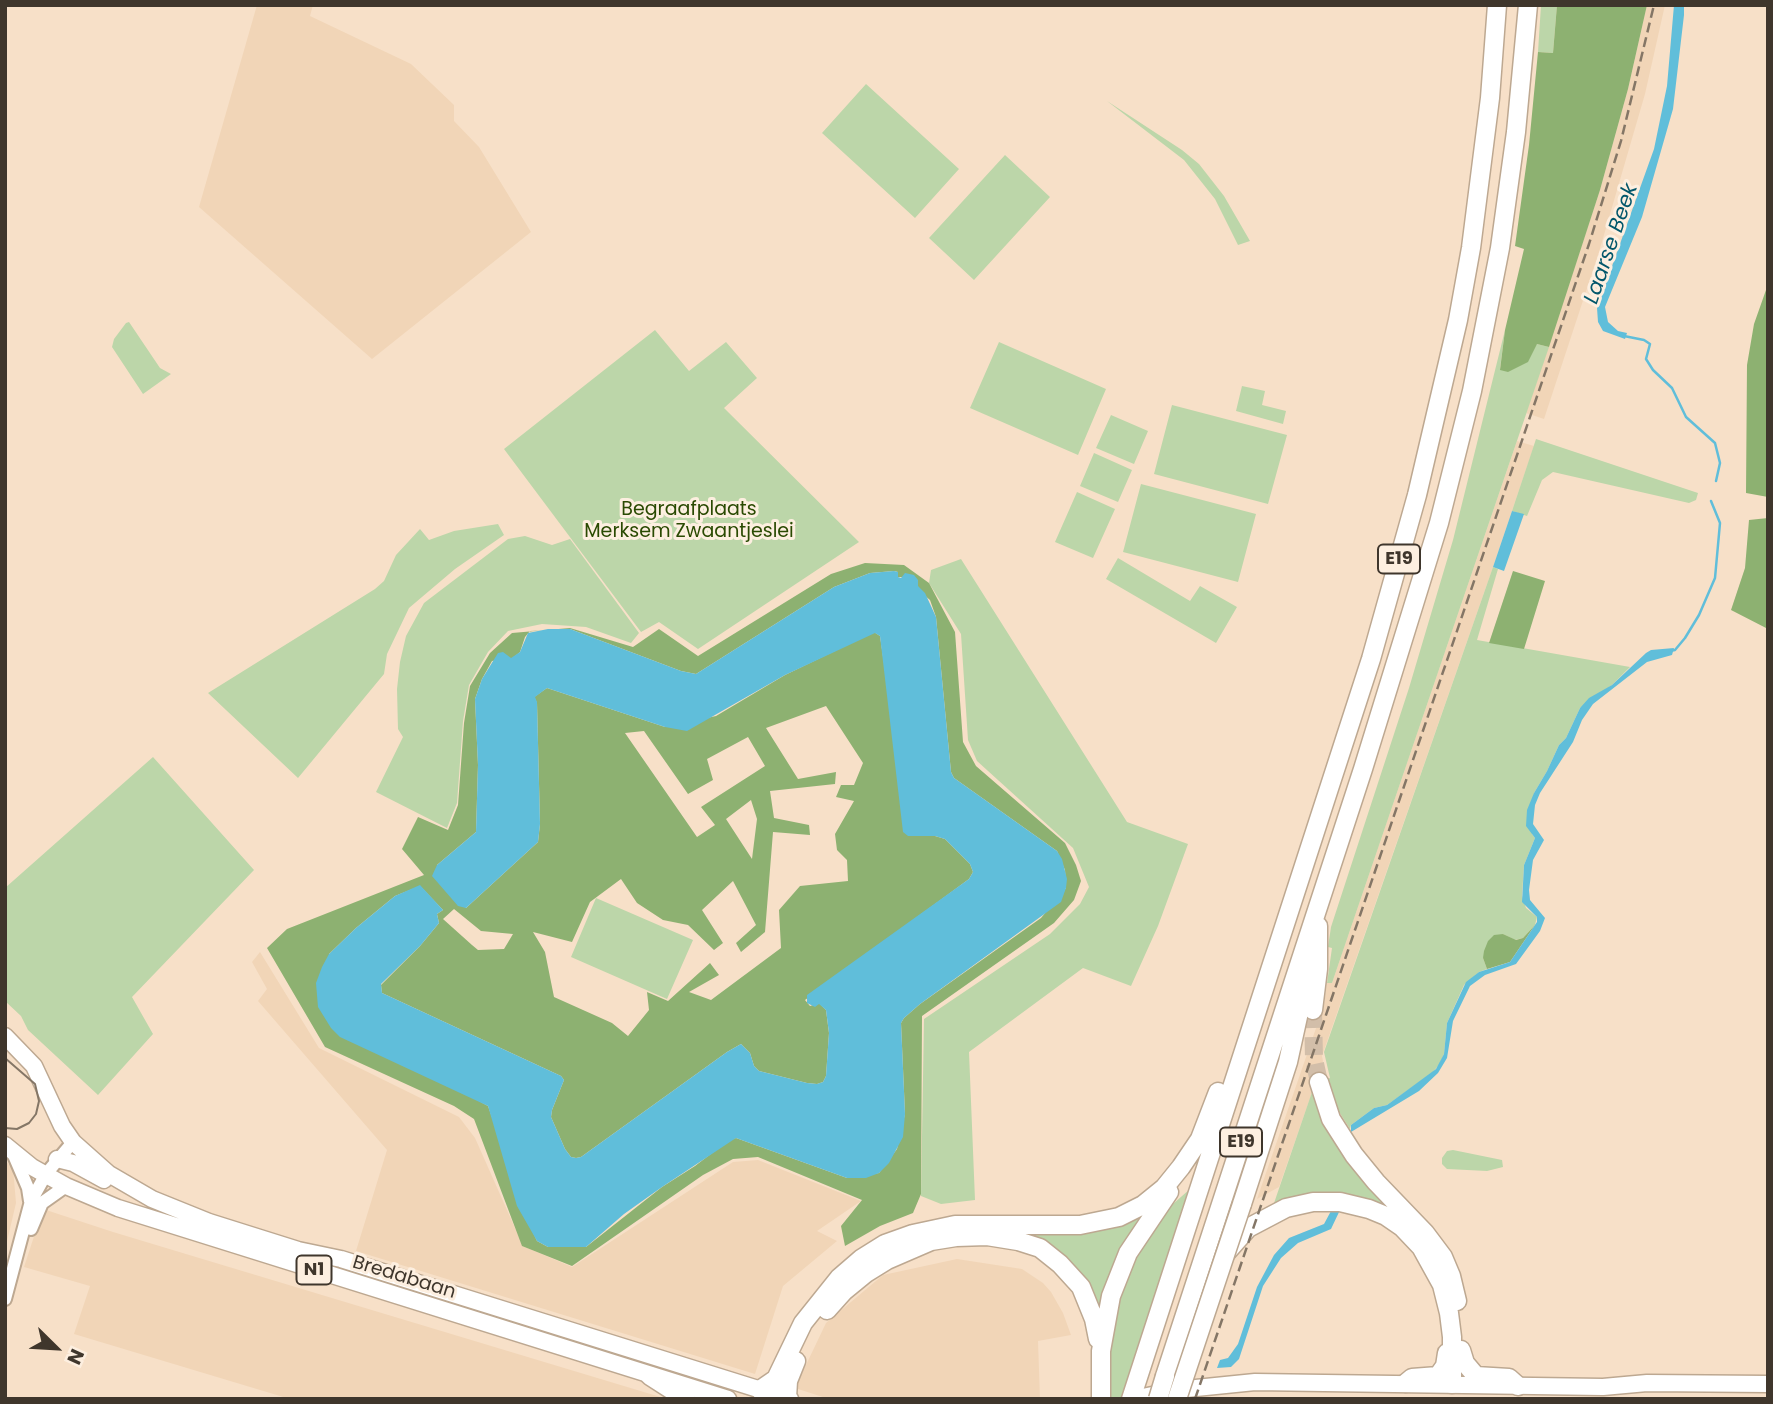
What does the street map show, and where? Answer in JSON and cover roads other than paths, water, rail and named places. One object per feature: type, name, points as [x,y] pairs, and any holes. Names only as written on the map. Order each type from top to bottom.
[{"type":"highway","name":"E19","points":[[1132,1399],[1374,646],[1417,495],[1458,320],[1482,168],[1497,5]]},
{"type":"highway","name":"E19","points":[[1158,1399],[1420,589],[1472,391],[1500,247],[1516,132],[1528,5]]},
{"type":"highway","points":[[1313,1010],[1318,969],[1318,908]]},
{"type":"highway","points":[[1177,1399],[1288,1062],[1310,966],[1318,908]]},
{"type":"highway","points":[[1101,1390],[1101,1351],[1111,1296],[1128,1253],[1184,1170],[1202,1136],[1247,1014],[1280,940]]},
{"type":"highway","points":[[1318,1082],[1331,1119],[1354,1155],[1425,1233],[1443,1257],[1456,1294],[1461,1350],[1465,1363],[1476,1376],[1509,1378],[1518,1386]]},
{"type":"highway","points":[[761,1390],[776,1379],[803,1323],[839,1278],[861,1259],[885,1244],[913,1234],[955,1225],[1080,1225],[1119,1217],[1143,1205],[1164,1188],[1202,1136]]},
{"type":"highway","points":[[1165,1376],[1212,1274],[1248,1228],[1286,1208],[1313,1202],[1340,1202],[1386,1216],[1402,1227],[1421,1247],[1442,1284],[1449,1313],[1456,1384]]},
{"type":"highway","points":[[789,1398],[788,1381],[799,1353],[822,1316],[844,1291],[887,1260],[932,1241],[956,1237],[987,1236],[1040,1248],[1060,1264],[1081,1287],[1094,1319],[1101,1351]]},
{"type":"highway","points":[[1406,1383],[1412,1378],[1432,1378],[1442,1372],[1447,1357],[1450,1329]]},
{"type":"highway","points":[[1456,1384],[1461,1350]]},
{"type":"highway","points":[[650,1376],[686,1399]]},
{"type":"main road","name":"Bredabaan","points":[[5,1037],[34,1066],[62,1126],[73,1142],[109,1174],[152,1199],[209,1222],[298,1250],[341,1259],[789,1398]]},
{"type":"main road","name":"Bredabaan","points":[[9,1148],[56,1180],[118,1208],[728,1399]]},
{"type":"main road","points":[[56,1180],[59,1167],[65,1161],[126,1191],[152,1199]]},
{"type":"main road","points":[[378,1290],[372,1282],[373,1278],[378,1273],[387,1273]]},
{"type":"main road","points":[[1132,1399],[1176,1390],[1255,1382],[1625,1387],[1647,1384],[1768,1384]]},
{"type":"main road","points":[[1625,1387],[1647,1391],[1702,1390],[1768,1395]]},
{"type":"street","points":[[65,1161],[73,1142]]},
{"type":"street","points":[[5,1299],[31,1201],[28,1188],[9,1148]]},
{"type":"street","points":[[31,1201],[56,1180]]},
{"type":"street","points":[[17,1248],[28,1240],[34,1216],[56,1180]]},
{"type":"water","points":[[1674,5],[1684,5],[1684,15],[1673,109],[1642,217],[1605,307],[1608,322],[1618,331],[1627,333],[1625,339],[1603,331],[1598,322],[1597,308],[1654,149],[1667,86]]},
{"type":"water","points":[[1512,511],[1524,514],[1504,571],[1493,567]]},
{"type":"water","points":[[898,572],[898,577],[901,578],[905,573],[914,575],[936,617],[951,772],[954,778],[1057,851],[1067,879],[1061,902],[904,1018],[901,1023],[905,1114],[903,1137],[889,1163],[879,1173],[866,1178],[847,1178],[736,1138],[624,1214],[586,1247],[548,1247],[537,1241],[517,1206],[488,1106],[340,1037],[318,1007],[316,983],[322,967],[329,954],[356,928],[395,896],[420,885],[443,910],[437,914],[439,923],[381,984],[382,993],[561,1076],[564,1080],[551,1117],[571,1157],[581,1157],[741,1044],[750,1053],[754,1066],[759,1071],[807,1083],[823,1082],[826,1076],[829,1033],[826,1010],[819,1004],[815,1007],[807,1003],[807,995],[969,879],[973,872],[970,864],[945,839],[935,836],[908,836],[903,832],[880,636],[875,633],[785,675],[687,731],[665,727],[547,688],[535,697],[540,824],[538,842],[466,908],[458,906],[432,876],[437,865],[476,832],[478,765],[475,699],[482,679],[498,653],[503,652],[511,658],[520,652],[528,633],[570,629],[681,671],[696,674],[834,587],[870,573]]},
{"type":"water","points":[[1674,648],[1672,655],[1647,662],[1593,704],[1582,720],[1573,742],[1540,793],[1535,805],[1533,824],[1544,840],[1533,860],[1529,890],[1530,900],[1545,918],[1540,931],[1516,964],[1485,975],[1470,986],[1453,1021],[1447,1058],[1438,1073],[1419,1091],[1351,1132],[1351,1125],[1374,1108],[1387,1105],[1436,1069],[1444,1054],[1447,1023],[1466,982],[1479,972],[1510,962],[1537,922],[1537,917],[1522,902],[1524,865],[1535,838],[1526,826],[1527,810],[1580,708],[1589,698],[1612,685],[1646,653]]},
{"type":"water","points":[[1340,1210],[1331,1229],[1298,1243],[1281,1258],[1263,1286],[1239,1359],[1231,1367],[1217,1368],[1220,1360],[1228,1358],[1238,1344],[1257,1287],[1274,1255],[1289,1238],[1324,1224],[1331,1211]]},
{"type":"waterway","name":"Laarse Beek","points":[[1624,336],[1650,344],[1646,359],[1653,370],[1672,388],[1686,417],[1715,443],[1720,463],[1716,481]]},
{"type":"waterway","name":"Laarse Beek","points":[[1670,651],[1675,650],[1685,638],[1699,615],[1715,578],[1720,523],[1711,501]]},
{"type":"tunnel","points":[[1313,1010],[1314,1059],[1319,1082]]},
{"type":"tram line","points":[[5,1058],[35,1084],[39,1101],[36,1114],[29,1123],[17,1129],[5,1128]]},
{"type":"railway","points":[[1195,1399],[1589,244],[1621,141],[1654,5]]},
{"type":"park label","name":"Begraafplaats Merksem Zwaantjeslei","points":[[689,521]]}]
